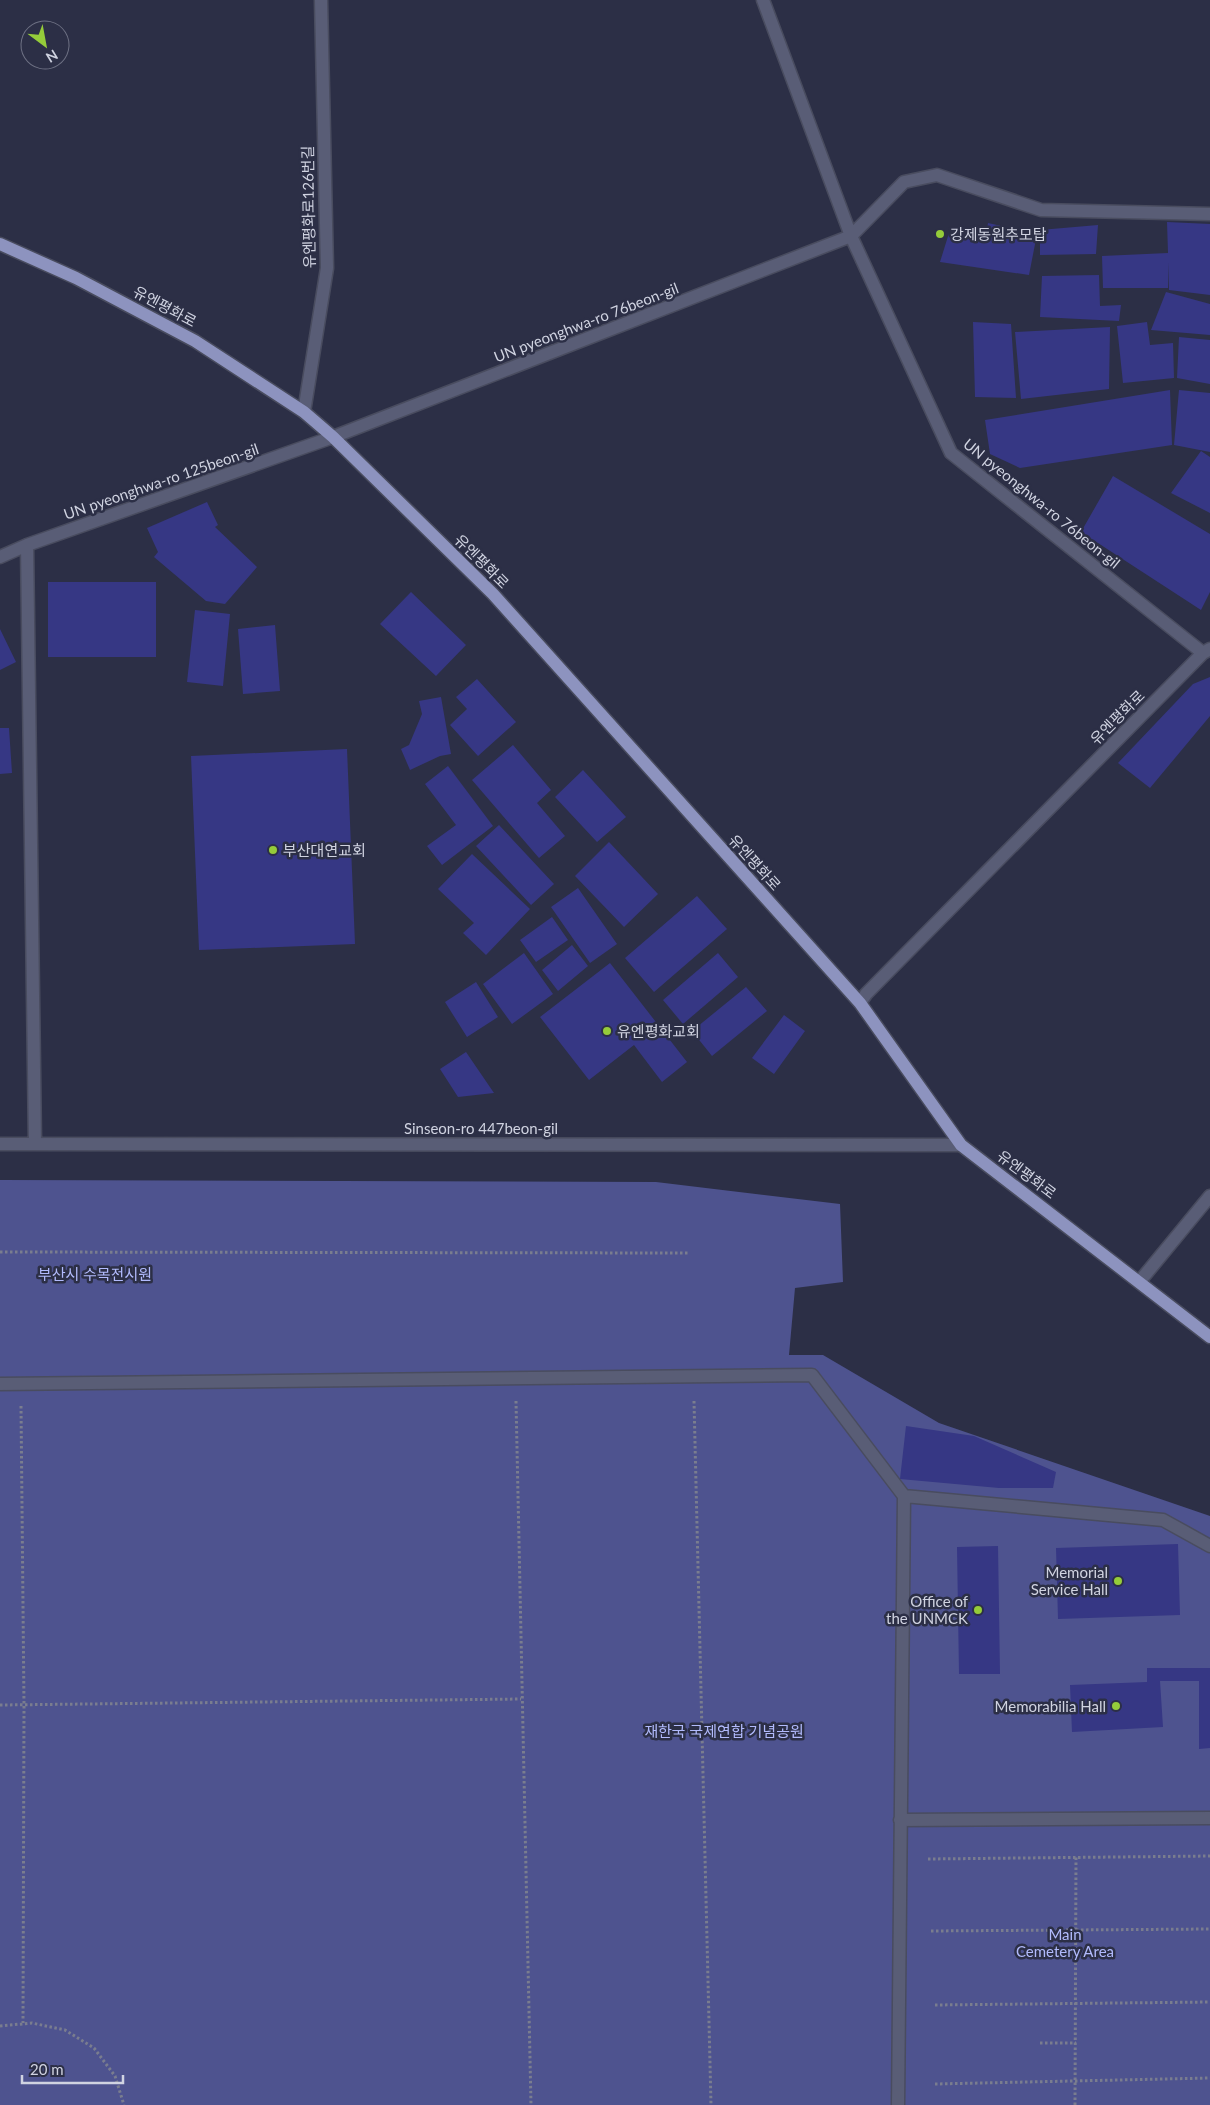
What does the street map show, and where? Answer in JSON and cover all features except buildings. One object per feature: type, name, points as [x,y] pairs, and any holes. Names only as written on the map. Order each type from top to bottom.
[{"type":"main road","name":"유엔평화로","points":[[0,244],[76,278],[195,341],[304,412],[333,437],[493,594],[860,1003],[961,1144],[1210,1337]]},
{"type":"street","name":"유엔평화로126번길","points":[[304,412],[327,268],[321,0]]},
{"type":"street","points":[[763,0],[851,236]]},
{"type":"street","name":"UN pyeonghwa-ro 76beon-gil","points":[[333,437],[851,236],[904,182],[937,175],[1041,210],[1210,214]]},
{"type":"street","name":"UN pyeonghwa-ro 76beon-gil","points":[[851,236],[951,453],[1207,651]]},
{"type":"street","name":"UN pyeonghwa-ro 125beon-gil","points":[[0,557],[27,545],[333,437]]},
{"type":"street","points":[[27,545],[35,1144]]},
{"type":"street","name":"유엔평화로","points":[[860,1003],[866,994],[1207,651]]},
{"type":"street","name":"Sinseon-ro 447beon-gil","points":[[0,1144],[961,1144]]},
{"type":"street","points":[[1140,1281],[1210,1196]]},
{"type":"street","points":[[0,1384],[812,1375],[904,1496],[898,2105]]},
{"type":"street","points":[[904,1496],[1163,1520],[1210,1546]]},
{"type":"street","points":[[900,1820],[1210,1818]]},
{"type":"path","points":[[0,1252],[688,1253]]},
{"type":"path","points":[[694,1377],[711,2105]]},
{"type":"path","points":[[516,1379],[531,2105]]},
{"type":"path","points":[[20,1384],[24,1705],[23,2023]]},
{"type":"path","points":[[0,1706],[522,1699]]},
{"type":"path","points":[[1075,2105],[1076,2005],[1074,1930],[1076,1856]]},
{"type":"path","points":[[928,1859],[1210,1856]]},
{"type":"path","points":[[931,1931],[1210,1929]]},
{"type":"path","points":[[935,2005],[1076,2005],[1210,2002]]},
{"type":"path","points":[[0,2026],[32,2022],[66,2030],[94,2048],[115,2076],[124,2105]]},
{"type":"path","points":[[1040,2044],[1076,2043]]},
{"type":"path","points":[[936,2084],[1210,2078]]},
{"type":"green space","name":"재한국 국제연합 기념공원","points":[[0,1180],[656,1182],[840,1204],[843,1282],[795,1288],[789,1355],[823,1355],[939,1423],[1210,1516],[1210,2105],[0,2105]]},
{"type":"place","name":"강제동원추모탑","points":[[940,234]]},
{"type":"place","name":"부산대연교회","points":[[273,850]]},
{"type":"place","name":"유엔평화교회","points":[[607,1031]]},
{"type":"place","name":"Memorial Service Hall","points":[[1118,1581]]},
{"type":"place","name":"Office of the UNMCK","points":[[978,1610]]},
{"type":"place","name":"Memorabilia Hall","points":[[1116,1706]]},
{"type":"park label","name":"부산시 수목전시원","points":[[95,1274]]},
{"type":"park label","name":"Main Cemetery Area","points":[[1065,1942]]}]
